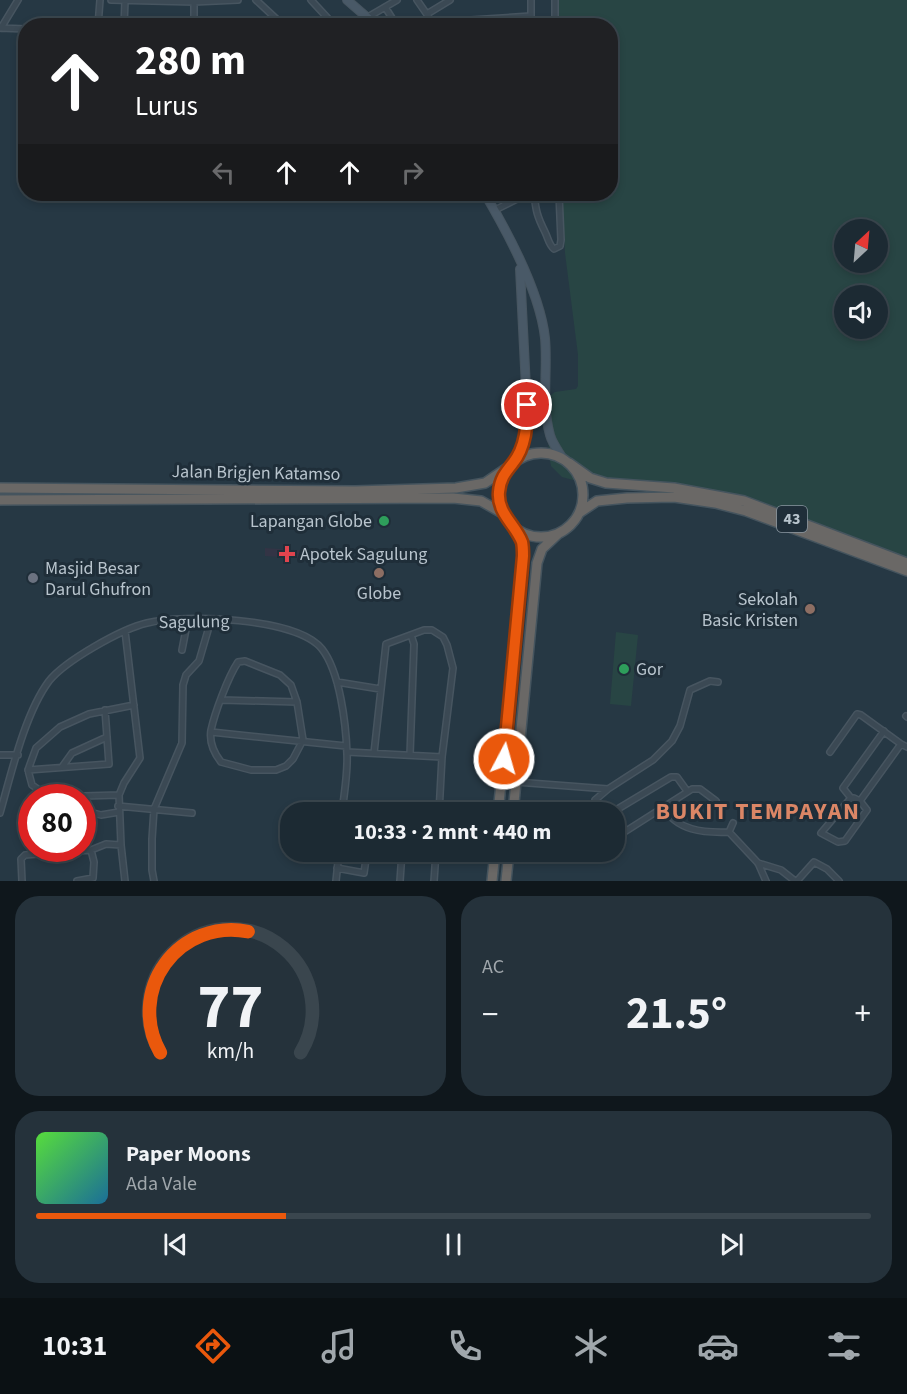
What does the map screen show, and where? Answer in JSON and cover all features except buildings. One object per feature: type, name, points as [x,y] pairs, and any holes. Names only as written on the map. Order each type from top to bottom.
[{"type":"highway","points":[[499,802],[523,568],[522,543],[501,508],[498,494],[501,480],[510,466],[530,454],[544,453],[566,461],[577,474],[582,486],[583,500],[579,513],[571,525],[542,549],[537,563],[514,802]]},
{"type":"highway","name":"43","points":[[566,461],[590,478],[606,483],[674,488],[744,501],[907,562]]},
{"type":"highway","name":"Jalan Brigjen Katamso","points":[[0,500],[456,488],[485,483],[510,466]]},
{"type":"highway","name":"Jalan Brigjen Katamso","points":[[0,488],[453,498],[481,501],[504,514]]},
{"type":"highway","name":"43","points":[[579,513],[597,501],[627,498],[674,497],[715,503],[746,511],[907,571]]},
{"type":"highway","points":[[512,525],[531,536],[546,537],[559,533]]},
{"type":"highway","points":[[505,741],[512,737],[520,743]]},
{"type":"highway","points":[[492,881],[494,862]]},
{"type":"highway","points":[[506,881],[508,862]]},
{"type":"main road","points":[[347,0],[368,17]]},
{"type":"main road","points":[[489,201],[519,261],[538,307],[545,339],[545,408],[550,437],[566,461]]},
{"type":"main road","points":[[510,466],[524,440],[528,427],[519,261]]},
{"type":"street","points":[[18,0],[1,28],[18,29]]},
{"type":"street","points":[[111,0],[194,2],[238,0]]},
{"type":"street","points":[[311,0],[328,18]]},
{"type":"street","points":[[368,17],[397,0]]},
{"type":"street","points":[[417,0],[430,18]]},
{"type":"street","points":[[427,14],[450,0]]},
{"type":"street","points":[[501,18],[531,16],[531,0]]},
{"type":"street","points":[[555,0],[555,18]]},
{"type":"street","points":[[124,18],[125,1]]},
{"type":"street","points":[[259,1],[276,18]]},
{"type":"street","points":[[99,18],[100,2]]},
{"type":"street","points":[[194,2],[194,18]]},
{"type":"street","points":[[385,7],[391,18]]},
{"type":"street","points":[[495,210],[510,201]]},
{"type":"street","points":[[535,201],[538,221],[550,246],[556,249],[560,246],[561,240],[559,201]]},
{"type":"street","points":[[182,650],[188,619]]},
{"type":"street","name":"Sagulung","points":[[0,813],[34,706],[50,680],[66,665],[124,632],[148,623],[188,619],[260,623],[283,627],[313,639],[328,658],[337,682],[346,749],[343,802]]},
{"type":"street","points":[[154,881],[152,839],[154,808],[182,742],[183,685],[189,670],[199,661],[211,620]]},
{"type":"street","points":[[374,753],[386,644],[424,630],[432,630],[443,637],[453,668],[442,757],[440,802]]},
{"type":"street","points":[[124,632],[140,758],[119,795],[118,809],[125,881]]},
{"type":"street","points":[[410,755],[414,644],[411,634]]},
{"type":"street","points":[[245,661],[280,675],[291,685],[297,702],[303,740],[293,759],[286,766],[265,771],[221,762],[212,746],[211,732],[232,671],[238,662],[245,661]]},
{"type":"street","points":[[595,802],[608,789],[653,760],[672,741],[680,726],[690,690],[710,681],[718,682]]},
{"type":"street","points":[[337,682],[380,688]]},
{"type":"street","points":[[222,700],[297,702]]},
{"type":"street","points":[[32,784],[28,770],[36,748],[60,727],[73,720],[105,710],[134,705]]},
{"type":"street","points":[[28,770],[108,764],[105,710]]},
{"type":"street","points":[[830,752],[857,714],[907,747]]},
{"type":"street","points":[[851,798],[821,833],[841,843],[845,841],[867,810],[860,801],[851,798],[843,788],[884,731]]},
{"type":"street","points":[[211,732],[303,740],[374,753],[442,757]]},
{"type":"street","points":[[62,767],[72,753],[107,737]]},
{"type":"street","points":[[860,801],[901,744]]},
{"type":"street","points":[[0,755],[18,755]]},
{"type":"street","points":[[625,805],[671,777],[677,777],[687,791]]},
{"type":"street","points":[[516,782],[608,789]]},
{"type":"street","points":[[0,788],[7,789]]},
{"type":"street","points":[[625,832],[687,791],[700,789],[716,801]]},
{"type":"street","points":[[96,796],[119,795]]},
{"type":"street","points":[[663,807],[672,819],[693,829],[707,832],[729,832],[758,863],[766,881]]},
{"type":"street","points":[[96,813],[101,814],[118,809],[154,808],[192,813]]},
{"type":"street","points":[[729,832],[734,823]]},
{"type":"street","points":[[96,848],[106,844],[121,845]]},
{"type":"street","points":[[21,862],[22,881]]},
{"type":"street","points":[[80,881],[94,879],[94,862]]},
{"type":"street","points":[[336,881],[338,862]]},
{"type":"street","points":[[364,881],[365,862]]},
{"type":"street","points":[[400,881],[401,862]]},
{"type":"street","points":[[434,881],[435,862]]},
{"type":"street","points":[[758,863],[781,870],[796,881],[814,862],[827,869],[839,881]]},
{"type":"street","points":[[337,868],[364,873]]},
{"type":"shaded area","name":"Apotek Sagulung","points":[[265,548],[309,551],[309,559],[265,556]]},
{"type":"green space","points":[[557,0],[907,0],[907,565],[752,506],[619,481],[573,480],[562,477],[551,466],[549,455],[551,395],[555,392],[576,389],[578,386],[578,355],[565,253],[562,201],[618,201],[618,18],[558,18]]},
{"type":"green space","name":"Gor","points":[[616,632],[638,635],[631,706],[610,704]]},
{"type":"place","name":"Lapangan Globe","points":[[384,521]]},
{"type":"place","name":"Apotek Sagulung","points":[[287,554]]},
{"type":"place","name":"Globe","points":[[379,573]]},
{"type":"place","name":"Masjid Besar Darul Ghufron","points":[[33,578]]},
{"type":"place","name":"Sekolah Basic Kristen","points":[[810,609]]},
{"type":"place","name":"Gor","points":[[624,669]]},
{"type":"district","name":"BUKIT TEMPAYAN","points":[[758,811]]},
{"type":"route","points":[[504,759],[523,556],[522,543],[512,525],[507,521],[498,494],[501,480],[507,468],[514,463],[524,440],[528,427],[527,405]]}]
